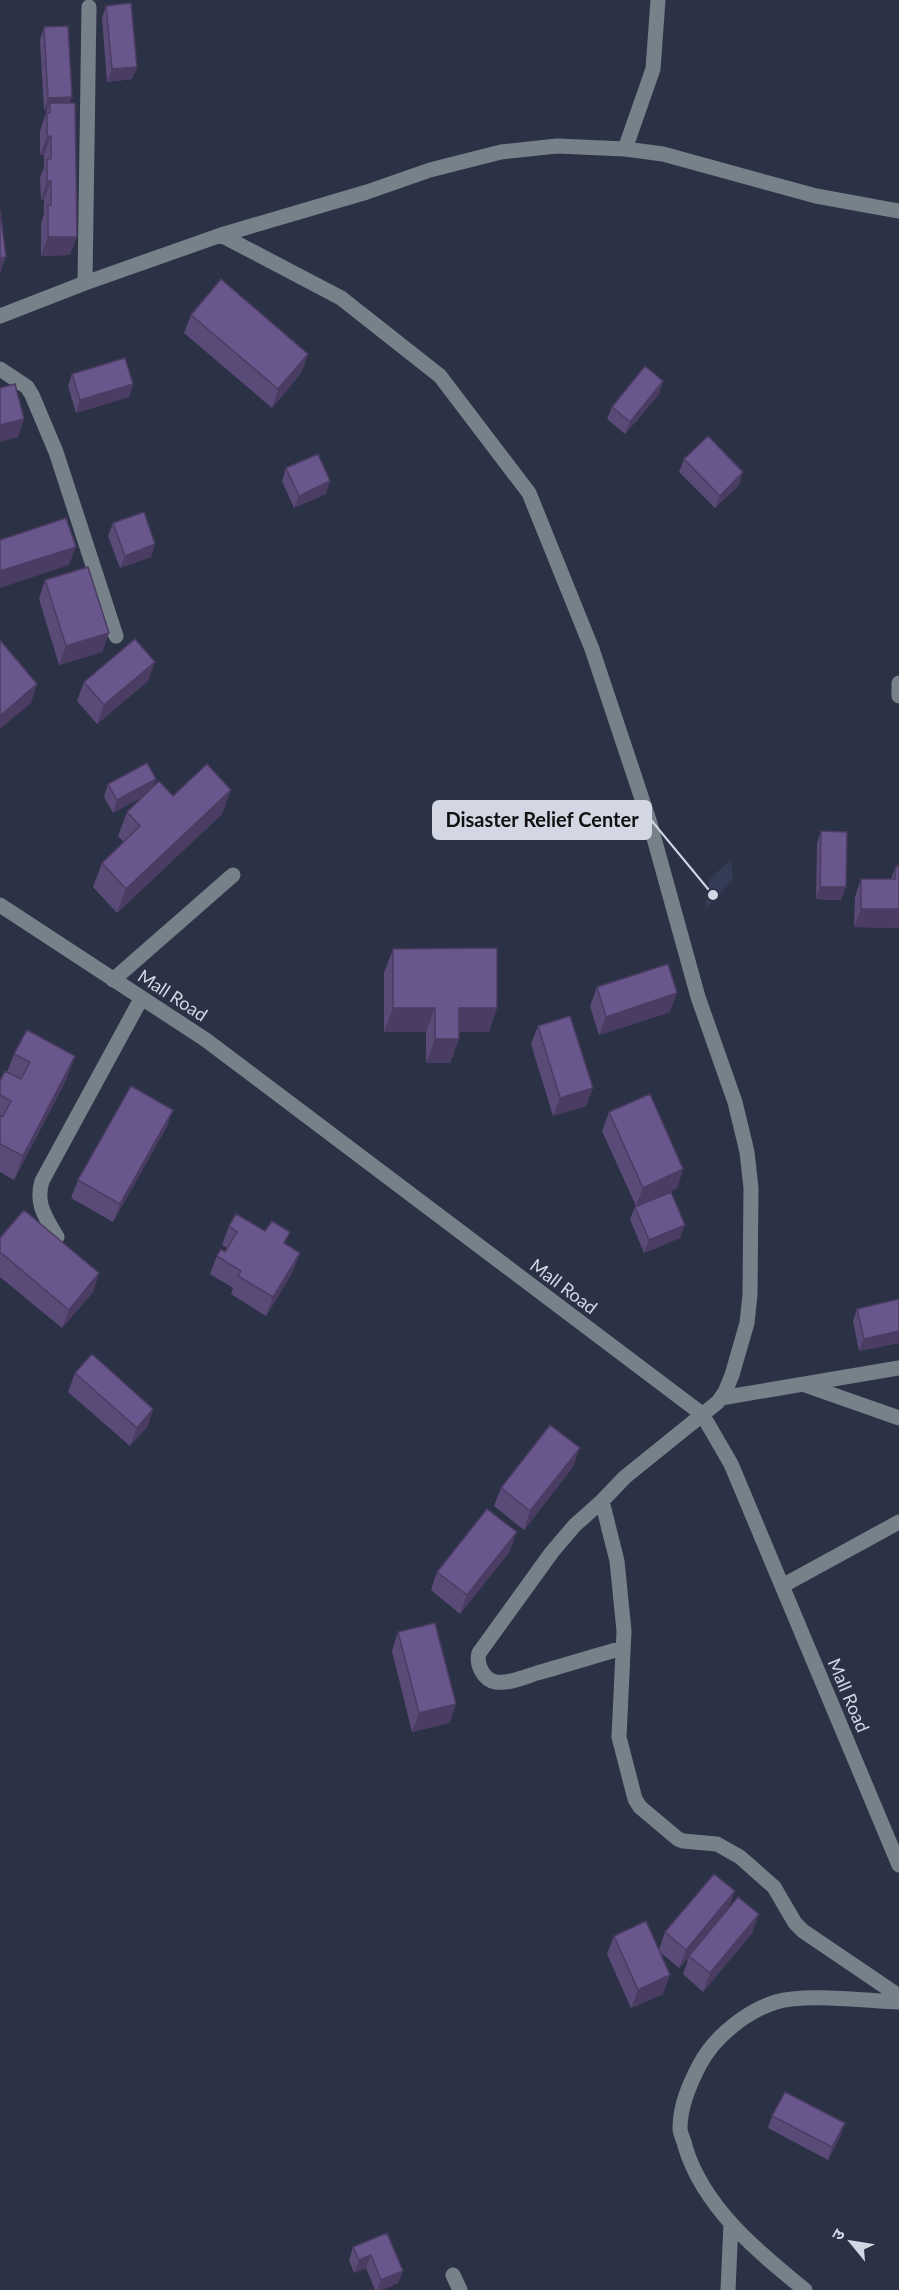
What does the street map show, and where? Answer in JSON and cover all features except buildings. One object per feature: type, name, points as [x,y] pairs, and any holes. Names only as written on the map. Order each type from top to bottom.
[{"type":"street","points":[[625,149],[653,69],[658,0]]},
{"type":"street","points":[[85,283],[88,7]]},
{"type":"street","points":[[0,316],[85,283],[222,235],[367,192],[430,170],[501,153],[557,146],[625,149],[663,154],[816,196],[899,211]]},
{"type":"street","points":[[222,235],[341,298],[440,376],[529,493],[592,649],[642,799],[698,997],[735,1102],[747,1152],[751,1188],[750,1295],[747,1323],[732,1375],[721,1398],[625,1477],[574,1525],[552,1552],[479,1653],[477,1659],[478,1665],[488,1678],[497,1683],[623,1648]]},
{"type":"street","points":[[0,369],[27,387],[32,394],[56,452],[116,636]]},
{"type":"street","points":[[899,683],[899,696]]},
{"type":"street","points":[[113,980],[233,875]]},
{"type":"street","name":"Mall Road","points":[[0,905],[207,1040],[702,1414],[731,1464],[899,1865]]},
{"type":"street","points":[[57,1238],[44,1213],[38,1194],[42,1181],[141,999]]},
{"type":"street","points":[[721,1398],[899,1368]]},
{"type":"street","points":[[802,1384],[899,1418]]},
{"type":"street","points":[[602,1501],[616,1561],[624,1631],[619,1737],[635,1799],[640,1807],[683,1841],[717,1844],[740,1857],[774,1887],[795,1923],[803,1931],[899,1996]]},
{"type":"street","points":[[782,1586],[899,1522]]},
{"type":"street","points":[[803,2289],[730,2223],[712,2201],[690,2163],[680,2129],[688,2086],[706,2053],[735,2024],[761,2008],[778,2001],[804,1998],[899,2002]]},
{"type":"street","points":[[728,2290],[730,2223]]},
{"type":"street","points":[[453,2275],[460,2290]]},
{"type":"shaded area","points":[[731,859],[733,880],[705,909],[709,880]]},
{"type":"place","name":"Disaster Relief Center","points":[[713,895]]}]
